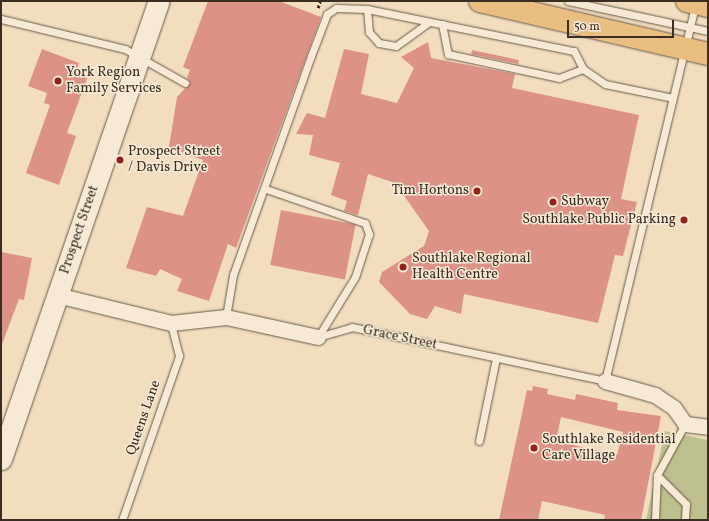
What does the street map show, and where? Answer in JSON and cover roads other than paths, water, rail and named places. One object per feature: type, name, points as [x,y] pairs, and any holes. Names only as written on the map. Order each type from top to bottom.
[{"type":"main road","name":"Prospect Street","points":[[2,450],[159,1]]},
{"type":"main road","points":[[480,1],[708,54]]},
{"type":"street","name":"Grace Street","points":[[57,295],[171,323],[226,317],[318,337]]},
{"type":"street","name":"Grace Street","points":[[606,381],[655,395],[674,408],[685,424]]},
{"type":"street","points":[[685,424],[708,427]]},
{"type":"lane","points":[[568,1],[708,31]]},
{"type":"lane","points":[[606,381],[684,49],[697,3]]},
{"type":"lane","points":[[226,317],[234,275],[266,189],[327,14],[336,8],[367,9],[574,52],[583,69],[604,84],[673,98]]},
{"type":"lane","points":[[367,9],[369,32],[380,43],[396,46],[429,22]]},
{"type":"lane","points":[[1,19],[104,42],[140,55],[185,83]]},
{"type":"lane","points":[[442,24],[448,54],[559,78],[583,69]]},
{"type":"lane","points":[[266,189],[365,223],[368,234],[355,277],[318,337]]},
{"type":"lane","name":"Queens Lane","points":[[122,520],[179,356],[171,323]]},
{"type":"lane","name":"Grace Street","points":[[318,337],[352,327],[606,381]]},
{"type":"lane","points":[[479,441],[496,358]]},
{"type":"lane","points":[[655,520],[657,475],[685,424]]},
{"type":"lane","points":[[657,475],[686,504],[685,520]]},
{"type":"place","name":"York Region Family Services","points":[[58,81]]},
{"type":"place","name":"Prospect Street / Davis Drive","points":[[120,160]]},
{"type":"place","name":"Tim Hortons","points":[[477,191]]},
{"type":"place","name":"Subway","points":[[553,202]]},
{"type":"place","name":"Southlake Public Parking","points":[[684,220]]},
{"type":"place","name":"Southlake Regional Health Centre","points":[[403,267]]},
{"type":"place","name":"Southlake Residential Care Village","points":[[534,448]]}]
